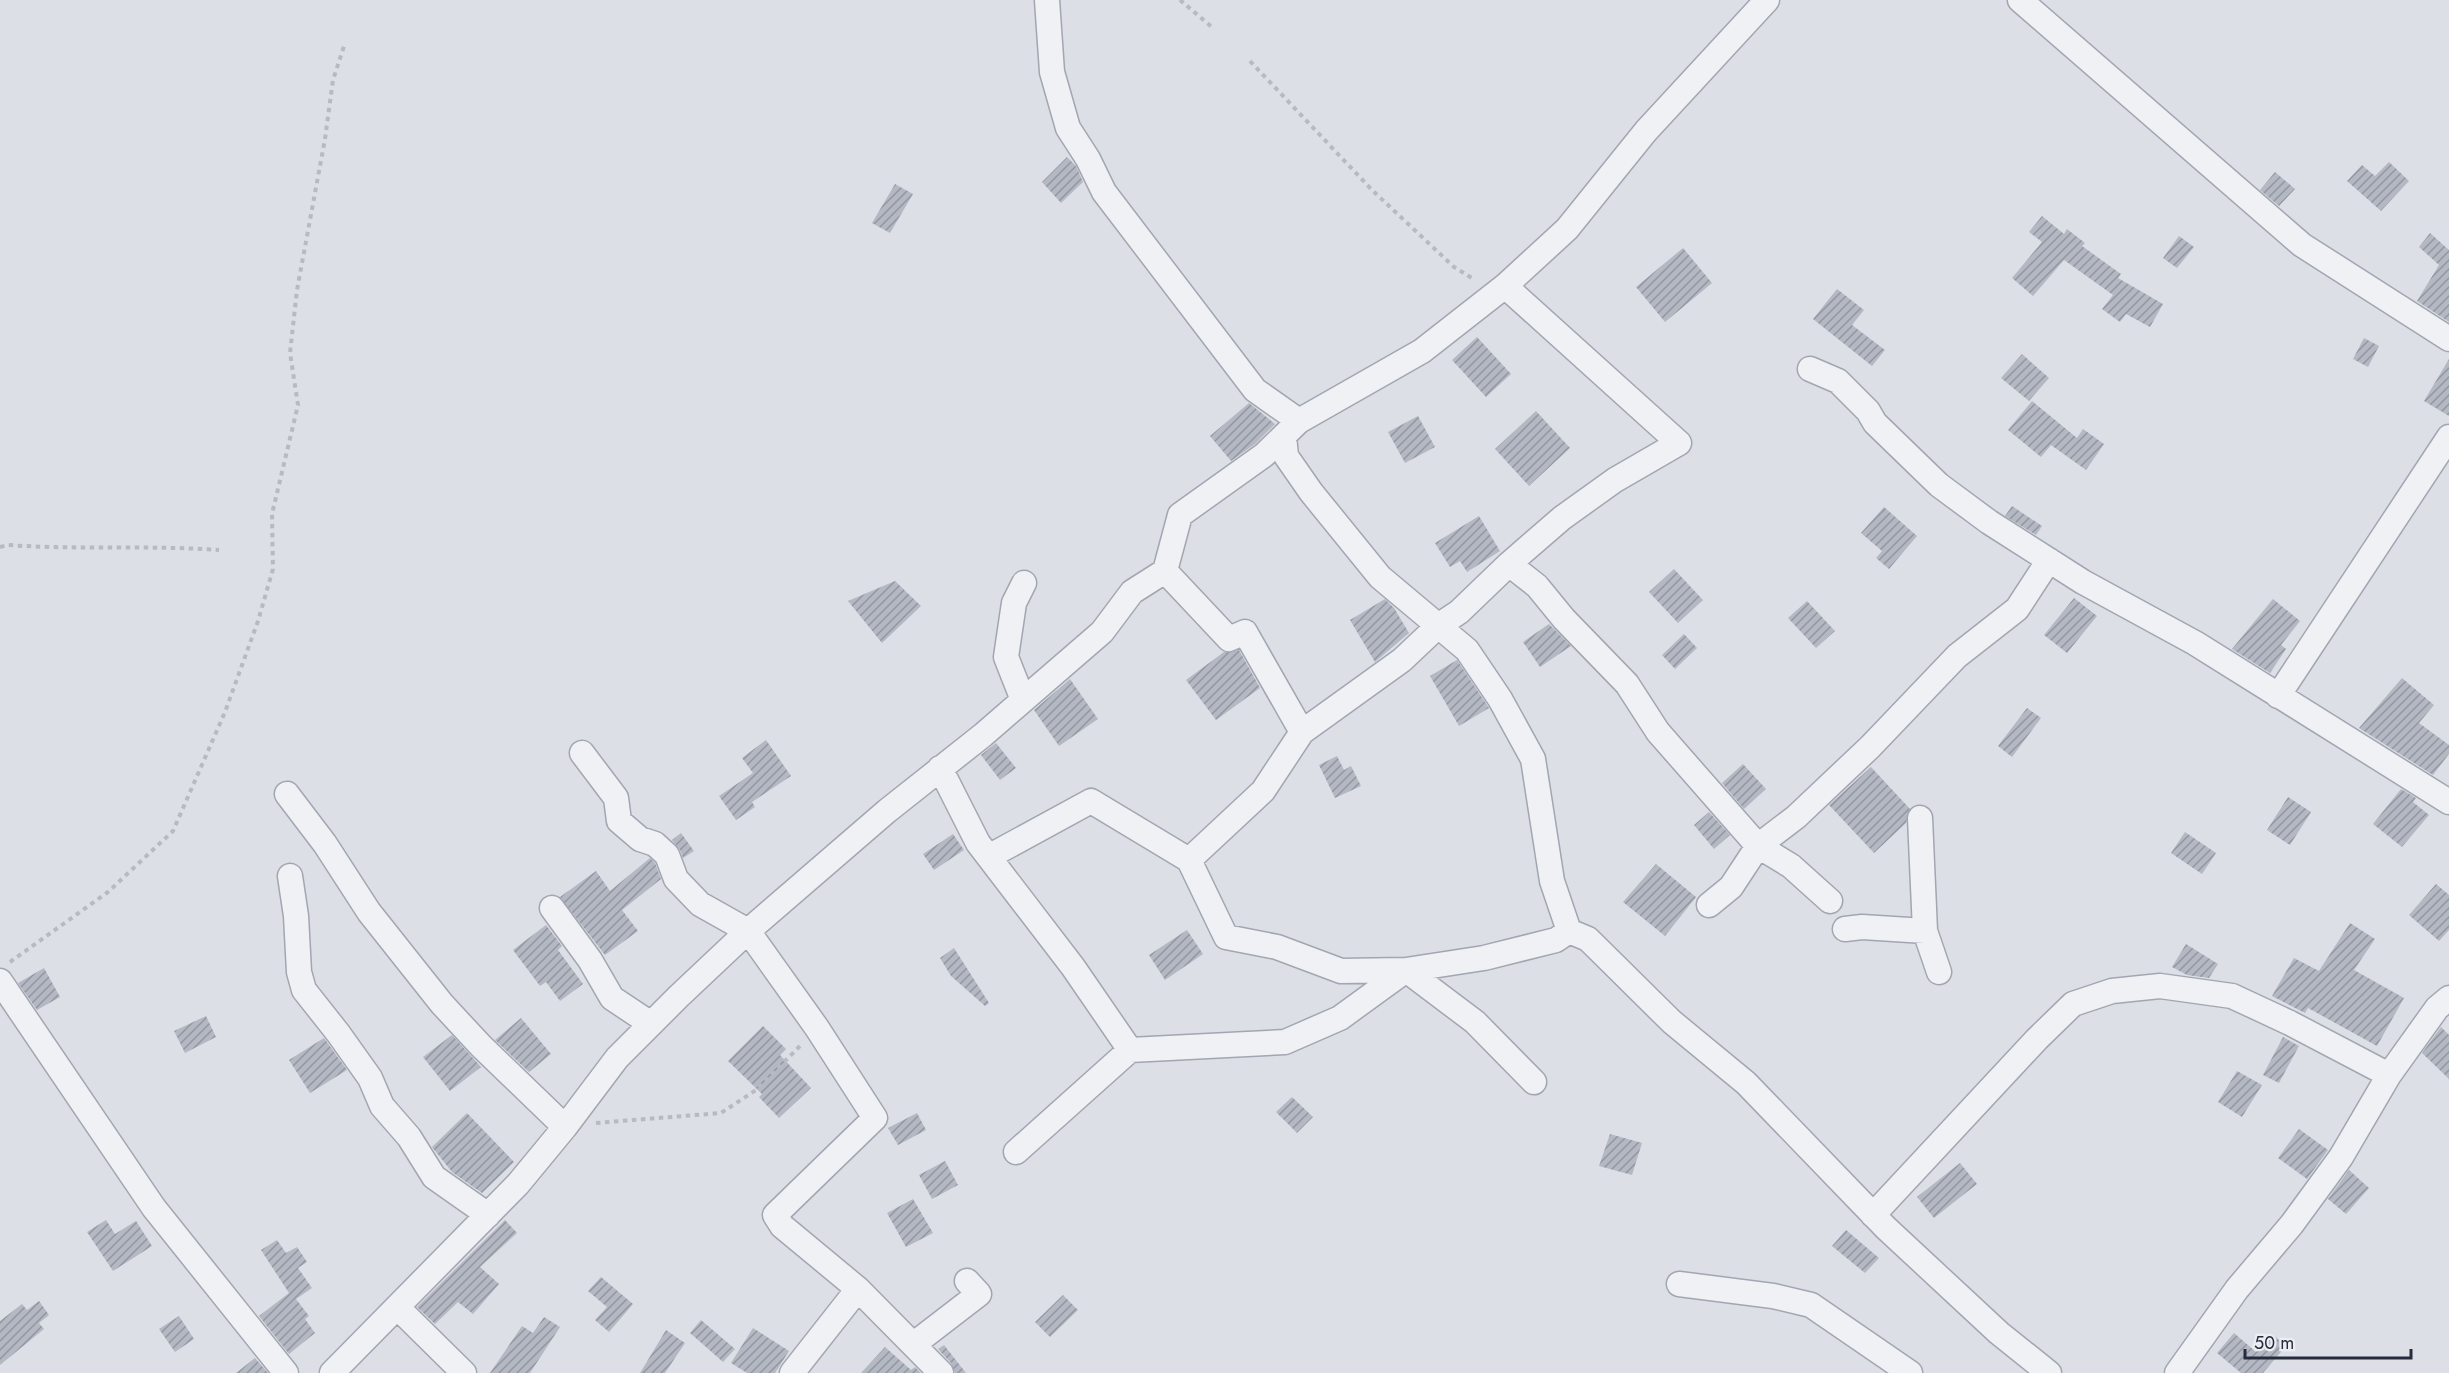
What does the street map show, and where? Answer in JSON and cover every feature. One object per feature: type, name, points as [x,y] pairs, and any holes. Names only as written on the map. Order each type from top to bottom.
[{"type":"street","points":[[1047,0],[1052,72],[1068,128],[1088,159],[1104,192],[1255,390],[1292,429]]},
{"type":"street","points":[[333,1373],[518,1184],[617,1058],[651,1024],[748,931],[1102,632],[1132,592],[1165,571],[1180,515],[1263,455],[1292,429],[1422,351],[1501,289],[1567,229],[1646,131],[1767,0]]},
{"type":"street","points":[[2020,0],[2302,245],[2449,339]]},
{"type":"street","points":[[1189,860],[1263,791],[1302,732],[1402,660],[1438,626],[1459,612],[1562,518],[1616,480],[1679,443],[1501,289]]},
{"type":"street","points":[[1810,369],[1838,381],[1868,411],[1875,423],[1939,485],[1989,522],[2083,582],[2195,643],[2449,802]]},
{"type":"street","points":[[1292,429],[1286,456],[1311,492],[1380,577],[1467,650],[1500,699],[1533,759],[1552,880],[1569,931],[1588,939],[1672,1022],[1746,1083],[1873,1215],[1999,1333],[2049,1373]]},
{"type":"street","points":[[2278,696],[2449,437]]},
{"type":"street","points":[[1709,905],[1731,887],[1758,846],[1796,817],[1862,754],[1957,656],[2017,609],[2049,560]]},
{"type":"street","points":[[1509,564],[1537,586],[1564,619],[1627,684],[1658,732],[1758,846],[1791,866],[1830,901]]},
{"type":"street","points":[[1165,571],[1229,639],[1245,632],[1302,732]]},
{"type":"street","points":[[1023,700],[1006,657],[1014,603],[1024,583]]},
{"type":"street","points":[[582,753],[616,798],[619,821],[640,839],[656,844],[667,855],[676,879],[700,904],[748,931],[817,1029],[875,1118],[775,1215],[782,1226],[858,1289],[941,1373]]},
{"type":"street","points":[[940,768],[978,843],[990,856],[1014,893],[1073,967],[1130,1050]]},
{"type":"street","points":[[287,794],[326,844],[369,912],[442,1004],[481,1046],[565,1127]]},
{"type":"street","points":[[990,856],[1091,801],[1189,860],[1226,937],[1276,947],[1341,972],[1406,970],[1484,958],[1556,940],[1569,931]]},
{"type":"street","points":[[1920,818],[1925,931],[1939,972]]},
{"type":"street","points":[[290,876],[304,990],[345,1042],[370,1078],[382,1106],[409,1137],[434,1177],[488,1215]]},
{"type":"street","points":[[552,908],[590,960],[612,998],[651,1024]]},
{"type":"street","points":[[1845,929],[1862,927],[1925,931]]},
{"type":"street","points":[[1016,1152],[1130,1050],[1285,1042],[1340,1018],[1406,970]]},
{"type":"street","points":[[1406,970],[1475,1022],[1534,1082]]},
{"type":"street","points":[[4,972],[154,1208],[286,1373]]},
{"type":"street","points":[[1873,1215],[2037,1039],[2073,1004],[2112,991],[2160,986],[2232,996],[2290,1023],[2389,1075]]},
{"type":"street","points":[[2177,1373],[2237,1289],[2292,1224],[2341,1157],[2389,1075],[2445,1009]]},
{"type":"street","points":[[914,1344],[979,1294],[967,1281]]},
{"type":"street","points":[[1679,1284],[1773,1296],[1811,1305],[1910,1373]]},
{"type":"street","points":[[792,1373],[858,1289]]},
{"type":"street","points":[[398,1308],[464,1373]]},
{"type":"path","points":[[1180,0],[1213,28]]},
{"type":"path","points":[[4,972],[108,892],[173,831],[225,712],[258,621],[273,569],[272,514],[298,405],[290,353],[297,290],[325,139],[333,80],[345,43]]},
{"type":"path","points":[[1250,61],[1372,190],[1454,267],[1501,289]]},
{"type":"path","points":[[0,547],[8,545],[70,548],[162,546],[219,550]]},
{"type":"path","points":[[565,1127],[721,1113],[756,1090],[817,1029]]},
{"type":"building","points":[[1067,157],[1076,166],[1083,182],[1061,203],[1042,182]]},
{"type":"building","points":[[2389,162],[2409,181],[2381,211],[2347,181],[2362,165],[2375,176]]},
{"type":"building","points":[[2275,172],[2295,189],[2279,206],[2260,190]]},
{"type":"building","points":[[895,184],[913,194],[890,233],[872,223]]},
{"type":"building","points":[[2042,216],[2064,234],[2067,229],[2085,243],[2082,246],[2121,274],[2118,278],[2163,304],[2150,327],[2126,314],[2120,322],[2102,309],[2113,295],[2064,260],[2033,296],[2012,278],[2042,242],[2029,232]]},
{"type":"building","points":[[2430,233],[2449,250],[2449,322],[2417,301],[2439,265],[2419,247]]},
{"type":"building","points":[[2179,236],[2194,247],[2177,268],[2163,258]]},
{"type":"building","points":[[1683,248],[1712,283],[1665,322],[1636,287]]},
{"type":"building","points":[[1837,289],[1864,310],[1852,325],[1885,350],[1872,366],[1813,319]]},
{"type":"building","points":[[1477,337],[1511,374],[1486,397],[1452,360]]},
{"type":"building","points":[[2364,338],[2379,346],[2368,367],[2353,359]]},
{"type":"building","points":[[2022,354],[2049,378],[2029,401],[2001,378]]},
{"type":"building","points":[[2449,359],[2449,416],[2424,401]]},
{"type":"building","points":[[2032,401],[2077,438],[2083,429],[2104,444],[2086,470],[2051,445],[2041,457],[2008,430]]},
{"type":"building","points":[[1249,403],[1275,424],[1255,444],[1231,461],[1210,436]]},
{"type":"building","points":[[1536,411],[1570,448],[1529,486],[1495,449]]},
{"type":"building","points":[[1418,416],[1435,447],[1405,463],[1388,432]]},
{"type":"building","points":[[2012,506],[2042,526],[2036,535],[2005,516]]},
{"type":"building","points":[[1884,507],[1917,536],[1889,569],[1876,558],[1882,551],[1861,533]]},
{"type":"building","points":[[1479,516],[1500,551],[1467,572],[1460,561],[1450,567],[1435,543]]},
{"type":"building","points":[[1674,569],[1703,600],[1678,623],[1649,592]]},
{"type":"building","points":[[895,581],[921,606],[882,643],[848,601]]},
{"type":"building","points":[[2074,598],[2097,616],[2067,653],[2044,635]]},
{"type":"building","points":[[1385,599],[1394,608],[1409,633],[1375,662],[1350,620]]},
{"type":"building","points":[[2273,599],[2300,621],[2281,645],[2286,649],[2270,673],[2232,649]]},
{"type":"building","points":[[1807,601],[1835,631],[1816,648],[1788,618]]},
{"type":"building","points":[[1549,624],[1571,646],[1540,667],[1523,642]]},
{"type":"building","points":[[1684,634],[1697,648],[1675,669],[1662,655]]},
{"type":"building","points":[[1239,650],[1260,688],[1216,720],[1186,680],[1224,652]]},
{"type":"building","points":[[1457,660],[1489,708],[1459,726],[1430,676]]},
{"type":"building","points":[[2402,678],[2434,705],[2419,723],[2449,745],[2449,754],[2433,775],[2359,728]]},
{"type":"building","points":[[1070,679],[1098,719],[1059,746],[1034,710]]},
{"type":"building","points":[[2027,708],[2041,718],[2012,757],[1998,746]]},
{"type":"building","points":[[766,740],[791,776],[752,802],[755,807],[736,820],[719,796],[753,773],[742,758]]},
{"type":"building","points":[[996,743],[1016,768],[1000,780],[981,755]]},
{"type":"building","points":[[1337,756],[1344,770],[1351,766],[1361,786],[1335,798],[1319,765]]},
{"type":"building","points":[[1743,764],[1766,789],[1744,809],[1722,783]]},
{"type":"building","points":[[1871,767],[1910,809],[1906,823],[1874,853],[1829,805]]},
{"type":"building","points":[[2401,789],[2416,798],[2413,802],[2429,815],[2402,847],[2373,824]]},
{"type":"building","points":[[2288,797],[2311,812],[2290,845],[2267,830]]},
{"type":"building","points":[[1709,812],[1730,835],[1714,849],[1694,825]]},
{"type":"building","points":[[2185,832],[2216,853],[2202,874],[2171,853]]},
{"type":"building","points":[[681,833],[694,851],[683,858],[672,840]]},
{"type":"building","points":[[953,834],[964,850],[934,870],[923,854]]},
{"type":"building","points":[[650,858],[655,863],[661,879],[622,910],[638,931],[605,955],[560,897],[596,871],[610,891]]},
{"type":"building","points":[[1656,864],[1696,897],[1665,936],[1623,902]]},
{"type":"building","points":[[2436,884],[2449,895],[2449,930],[2439,941],[2409,915]]},
{"type":"building","points":[[2350,923],[2375,939],[2354,970],[2404,998],[2377,1046],[2308,1008],[2305,1013],[2272,996],[2294,958],[2319,971]]},
{"type":"building","points":[[546,925],[562,946],[558,950],[583,984],[560,1001],[546,982],[540,986],[513,950]]},
{"type":"building","points":[[1187,930],[1203,954],[1165,980],[1149,955]]},
{"type":"building","points":[[2186,944],[2218,964],[2209,978],[2187,975],[2172,967]]},
{"type":"building","points":[[954,948],[989,1003],[985,1006],[951,976],[940,958]]},
{"type":"building","points":[[44,968],[60,997],[37,1010],[18,983]]},
{"type":"building","points":[[206,1016],[216,1037],[185,1053],[174,1031]]},
{"type":"building","points":[[521,1018],[551,1054],[529,1072],[495,1040]]},
{"type":"building","points":[[763,1026],[786,1049],[780,1055],[811,1088],[779,1118],[759,1097],[762,1094],[728,1061]]},
{"type":"building","points":[[2441,1027],[2449,1035],[2449,1079],[2422,1053]]},
{"type":"building","points":[[452,1035],[481,1067],[450,1091],[423,1057]]},
{"type":"building","points":[[2283,1037],[2299,1046],[2279,1083],[2263,1075]]},
{"type":"building","points":[[324,1038],[347,1070],[310,1093],[289,1060]]},
{"type":"building","points":[[2237,1071],[2262,1085],[2242,1117],[2218,1102]]},
{"type":"building","points":[[1292,1097],[1313,1117],[1297,1133],[1276,1112]]},
{"type":"building","points":[[467,1113],[514,1162],[482,1193],[452,1172],[432,1147]]},
{"type":"building","points":[[917,1113],[926,1130],[898,1145],[888,1128]]},
{"type":"building","points":[[2299,1129],[2328,1150],[2307,1179],[2278,1158]]},
{"type":"building","points":[[1610,1134],[1642,1143],[1632,1175],[1599,1166]]},
{"type":"building","points":[[945,1161],[958,1185],[932,1199],[919,1175]]},
{"type":"building","points":[[1960,1163],[1977,1184],[1934,1218],[1917,1197]]},
{"type":"building","points":[[2349,1170],[2369,1188],[2346,1214],[2328,1199]]},
{"type":"building","points":[[913,1199],[933,1233],[906,1247],[887,1213]]},
{"type":"building","points":[[106,1220],[115,1234],[136,1221],[152,1246],[113,1271],[87,1232]]},
{"type":"building","points":[[505,1220],[517,1233],[480,1267],[499,1284],[473,1314],[458,1302],[435,1324],[417,1307]]},
{"type":"building","points":[[1846,1230],[1879,1258],[1865,1273],[1832,1246]]},
{"type":"building","points":[[277,1240],[286,1253],[297,1247],[307,1262],[298,1268],[312,1288],[296,1299],[309,1316],[305,1319],[315,1333],[289,1354],[259,1316],[289,1293],[261,1250]]},
{"type":"building","points":[[601,1277],[633,1304],[609,1332],[595,1320],[607,1307],[588,1291]]},
{"type":"building","points":[[1063,1295],[1078,1310],[1050,1337],[1035,1322]]},
{"type":"building","points":[[39,1301],[49,1315],[39,1323],[44,1329],[0,1365],[0,1321],[22,1304],[27,1310]]},
{"type":"building","points":[[179,1316],[194,1339],[175,1352],[159,1329]]},
{"type":"building","points":[[544,1317],[560,1327],[530,1373],[490,1373],[522,1326],[533,1333]]},
{"type":"building","points":[[701,1320],[735,1349],[723,1362],[690,1333]]},
{"type":"building","points":[[753,1328],[789,1351],[775,1373],[747,1373],[731,1363]]},
{"type":"building","points":[[666,1330],[685,1343],[665,1373],[640,1373]]},
{"type":"building","points":[[2234,1333],[2256,1352],[2272,1334],[2286,1346],[2263,1373],[2241,1373],[2217,1353]]},
{"type":"building","points":[[944,1345],[966,1373],[955,1373],[951,1363],[938,1349]]},
{"type":"building","points":[[885,1347],[911,1370],[915,1367],[921,1373],[861,1373]]},
{"type":"building","points":[[255,1358],[268,1373],[236,1373]]}]
